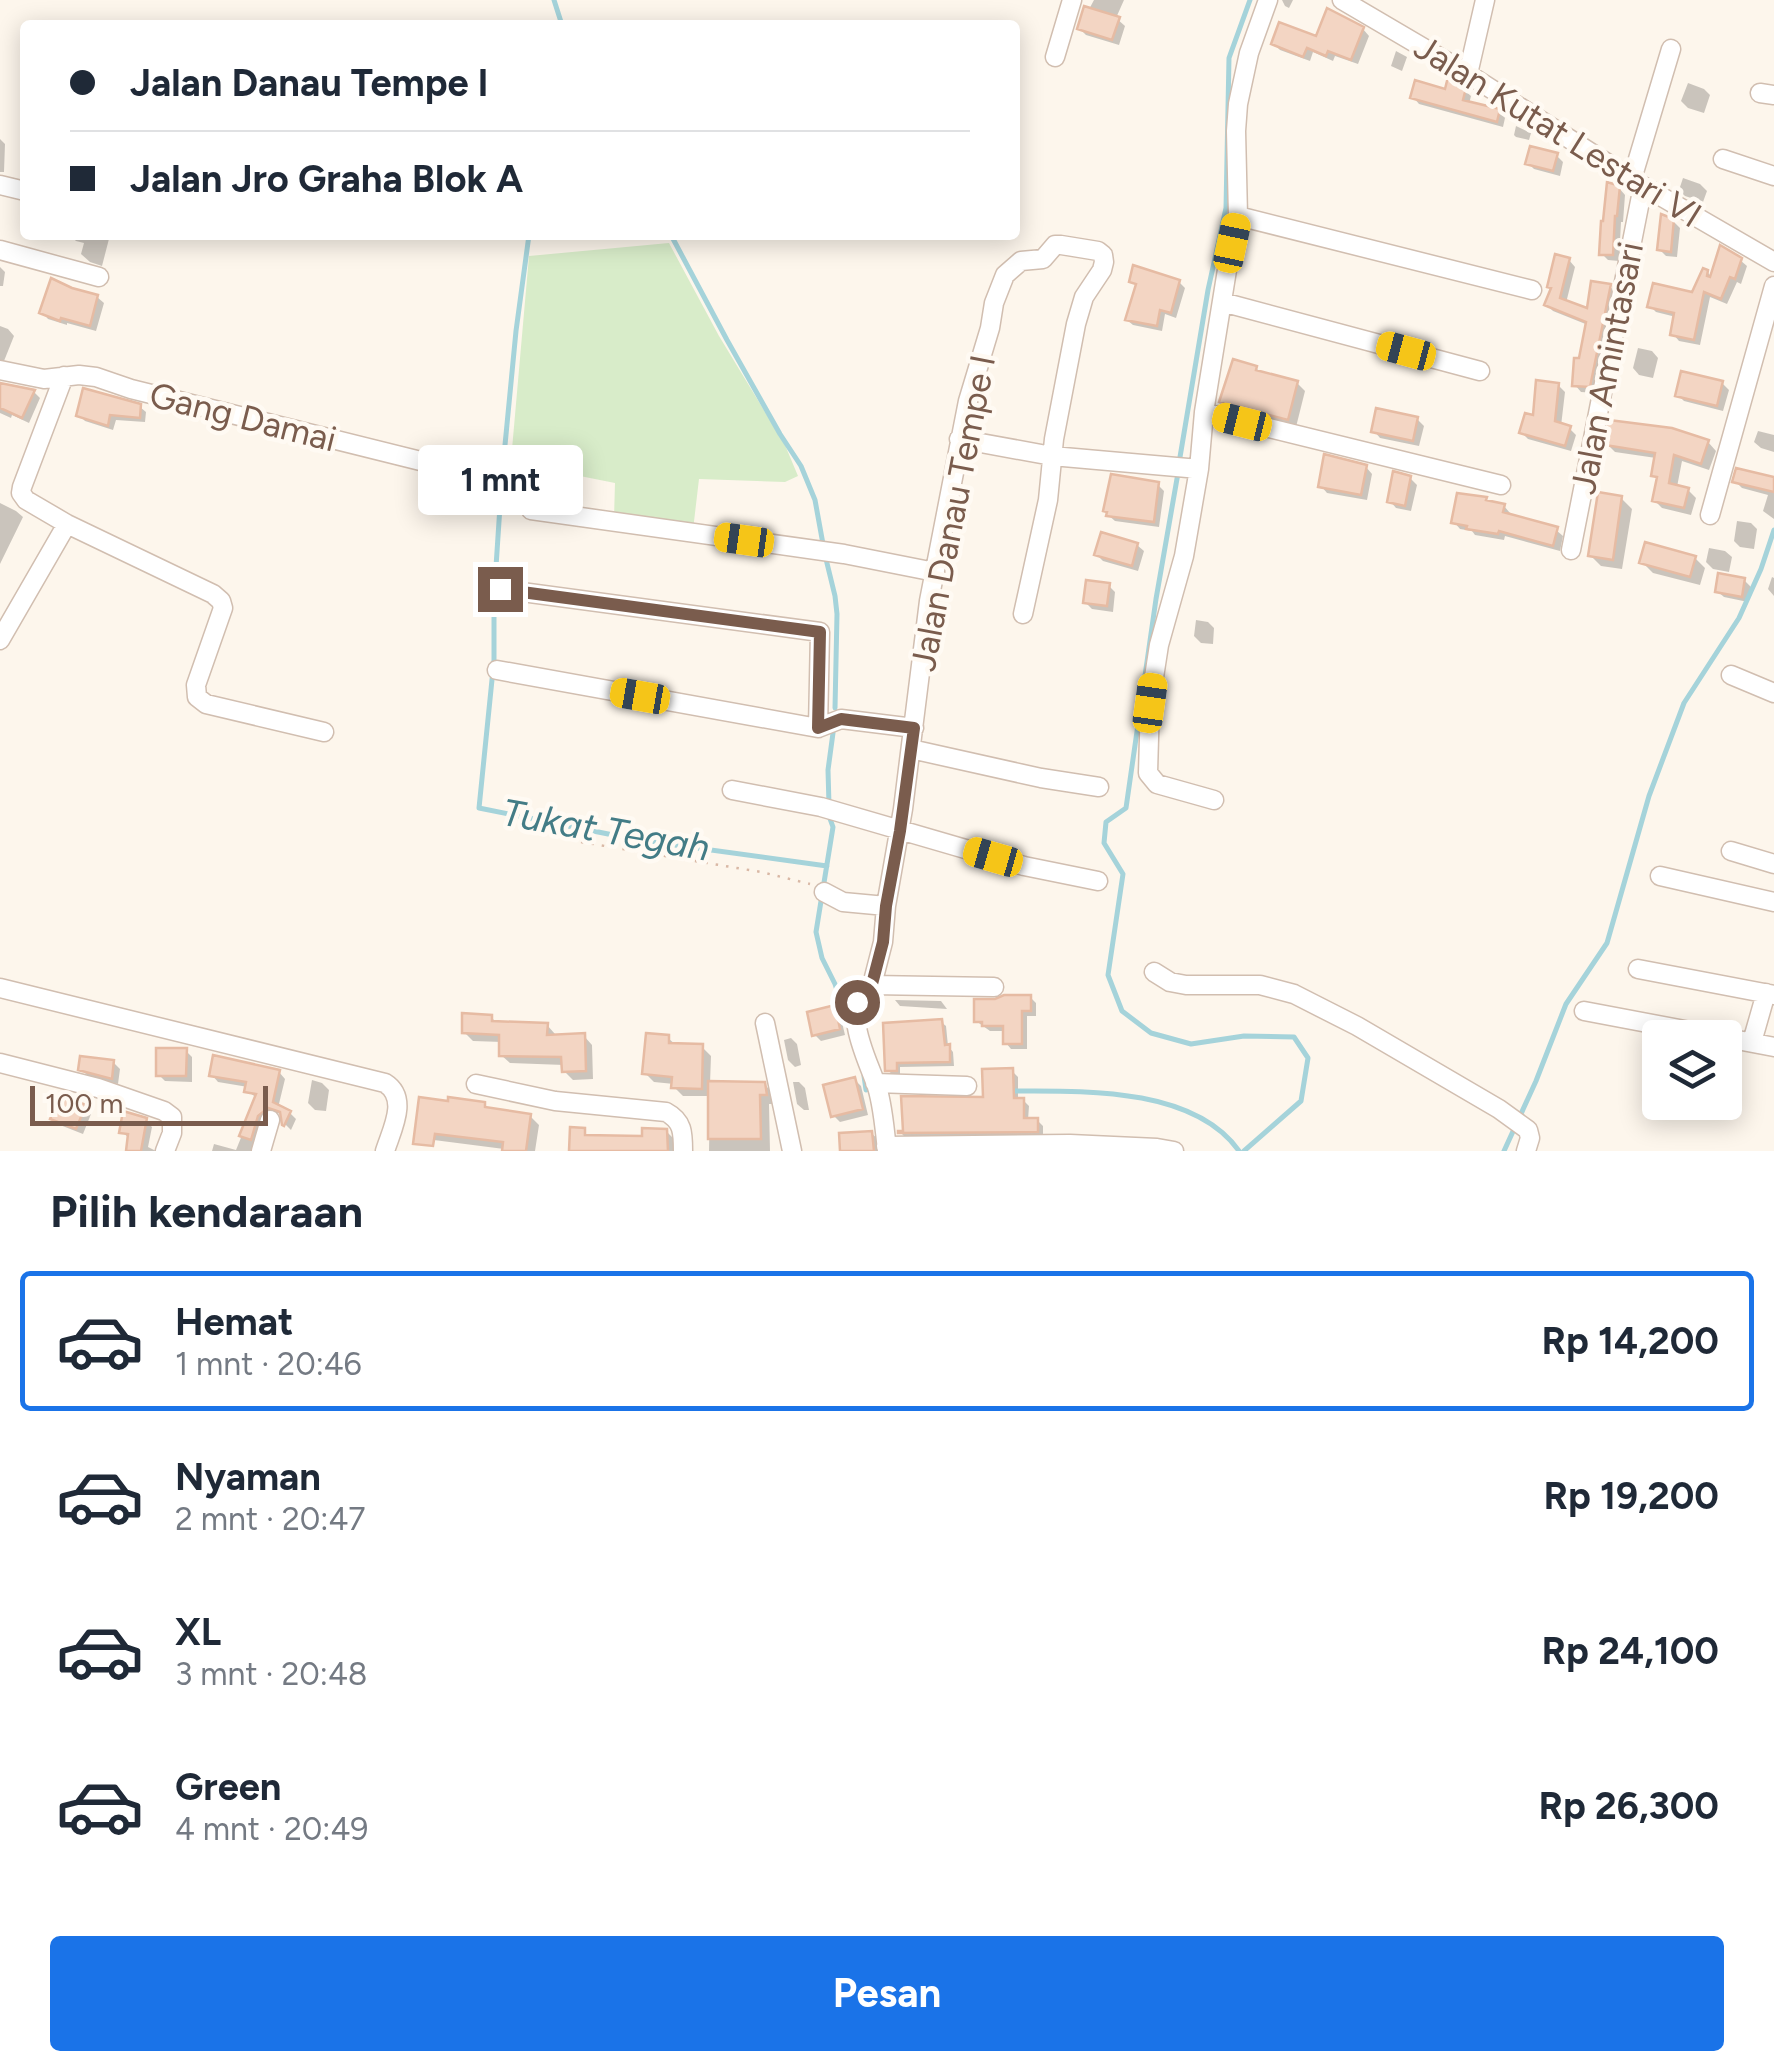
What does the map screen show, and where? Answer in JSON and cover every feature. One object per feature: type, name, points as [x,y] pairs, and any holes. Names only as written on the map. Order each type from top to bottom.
[{"type":"street","points":[[1055,57],[1072,0]]},
{"type":"street","points":[[1214,800],[1157,784],[1148,773],[1150,703],[1159,645],[1184,556],[1194,469],[1238,216],[1238,104],[1249,53],[1268,0]]},
{"type":"street","name":"Jalan Kutat Lestari VI","points":[[1342,0],[1774,262]]},
{"type":"street","points":[[1468,74],[1485,0]]},
{"type":"street","name":"Jalan Amintasari","points":[[1571,550],[1638,183],[1671,49]]},
{"type":"street","points":[[1723,158],[1774,176]]},
{"type":"street","points":[[1238,216],[1532,290]]},
{"type":"street","name":"Jalan Danau Tempe I","points":[[886,1148],[857,1002],[872,984],[883,942],[912,749],[924,634],[959,439],[994,303],[1006,275],[1021,261],[1043,258],[1055,245],[1103,254],[1102,270],[1080,307],[1052,456]]},
{"type":"street","points":[[0,250],[98,277]]},
{"type":"street","points":[[1710,515],[1774,286]]},
{"type":"street","points":[[1222,302],[1480,371]]},
{"type":"street","name":"Gang Damai","points":[[0,370],[44,379],[96,377],[485,478]]},
{"type":"street","points":[[64,376],[21,493],[26,500],[221,600],[223,608],[196,685],[197,696],[206,704],[324,732]]},
{"type":"street","points":[[1204,412],[1502,484]]},
{"type":"street","points":[[959,439],[1052,456],[1194,469]]},
{"type":"street","points":[[1024,614],[1048,500],[1052,456]]},
{"type":"street","points":[[531,510],[844,554],[935,572]]},
{"type":"street","points":[[0,640],[67,524]]},
{"type":"street","points":[[500,589],[820,632],[818,728]]},
{"type":"street","points":[[497,670],[818,728],[841,719],[914,728]]},
{"type":"street","points":[[1731,676],[1774,693]]},
{"type":"street","points":[[912,749],[1099,787]]},
{"type":"street","points":[[732,790],[821,807],[1024,866],[1098,881]]},
{"type":"street","points":[[1731,851],[1774,864]]},
{"type":"street","points":[[1660,876],[1774,902]]},
{"type":"street","points":[[824,892],[843,902],[886,906]]},
{"type":"street","points":[[1638,969],[1770,994],[1767,1018],[1752,1042]]},
{"type":"street","points":[[1154,972],[1170,982],[1260,984],[1294,994],[1357,1026],[1499,1110],[1528,1130],[1526,1151]]},
{"type":"street","points":[[872,984],[994,987]]},
{"type":"street","points":[[0,988],[385,1084],[398,1096],[398,1107],[385,1151]]},
{"type":"street","points":[[1584,1011],[1774,1047]]},
{"type":"street","points":[[765,1023],[792,1151]]},
{"type":"street","points":[[0,1063],[98,1088],[164,1111],[172,1117],[173,1125],[165,1151]]},
{"type":"street","points":[[476,1084],[555,1101],[666,1112],[680,1122],[683,1151]]},
{"type":"street","points":[[875,1084],[967,1086]]},
{"type":"street","points":[[260,1151],[270,1120]]},
{"type":"street","points":[[886,1148],[1070,1144],[1174,1151]]},
{"type":"path","points":[[581,842],[807,882]]},
{"type":"green space","points":[[669,243],[785,445],[798,476],[785,482],[699,479],[693,530],[614,518],[615,483],[565,473],[510,472],[529,256]]},
{"type":"building","points":[[1084,6],[1120,17],[1112,40],[1077,29]]},
{"type":"building","points":[[1327,8],[1364,27],[1351,60],[1307,48],[1303,57],[1271,44],[1279,22],[1316,36]]},
{"type":"building","points":[[1448,77],[1466,88],[1463,100],[1500,109],[1497,122],[1410,98],[1415,80],[1445,89]]},
{"type":"building","points":[[1530,146],[1558,153],[1553,171],[1525,164]]},
{"type":"building","points":[[1607,182],[1620,186],[1613,255],[1599,255],[1601,221]]},
{"type":"building","points":[[1661,214],[1674,219],[1671,252],[1657,250]]},
{"type":"building","points":[[1720,245],[1742,258],[1735,279],[1730,277],[1721,299],[1704,292],[1694,340],[1670,335],[1674,313],[1647,307],[1653,283],[1692,292],[1703,268],[1710,277]]},
{"type":"building","points":[[1555,254],[1570,258],[1560,298],[1587,308],[1591,281],[1611,284],[1590,387],[1572,386],[1574,358],[1579,358],[1586,322],[1544,305],[1551,288],[1547,287]]},
{"type":"building","points":[[1133,265],[1180,280],[1171,313],[1160,310],[1157,326],[1125,320],[1136,284],[1129,282]]},
{"type":"building","points":[[51,278],[98,295],[90,326],[39,313]]},
{"type":"building","points":[[1233,359],[1257,366],[1256,370],[1298,381],[1288,420],[1219,402]]},
{"type":"building","points":[[1681,371],[1723,381],[1717,406],[1675,396]]},
{"type":"building","points":[[1536,380],[1559,383],[1555,421],[1571,426],[1565,446],[1519,433],[1525,413],[1533,415]]},
{"type":"building","points":[[0,383],[35,390],[22,418],[0,408]]},
{"type":"building","points":[[83,388],[141,404],[140,418],[110,415],[108,426],[76,416]]},
{"type":"building","points":[[1376,408],[1418,417],[1413,441],[1371,432]]},
{"type":"building","points":[[1609,420],[1672,428],[1709,440],[1701,464],[1674,455],[1669,483],[1689,488],[1684,508],[1652,501],[1657,477],[1651,476],[1655,453],[1605,445]]},
{"type":"building","points":[[1324,454],[1367,465],[1361,495],[1318,487]]},
{"type":"building","points":[[1736,468],[1774,477],[1774,492],[1732,482]]},
{"type":"building","points":[[1393,471],[1411,476],[1405,506],[1387,502]]},
{"type":"building","points":[[1111,474],[1159,482],[1154,522],[1106,516],[1103,511]]},
{"type":"building","points":[[1598,492],[1622,496],[1613,560],[1588,556]]},
{"type":"building","points":[[1457,493],[1487,497],[1486,500],[1505,504],[1503,512],[1558,527],[1553,546],[1451,523]]},
{"type":"building","points":[[1101,532],[1138,543],[1132,566],[1094,555]]},
{"type":"building","points":[[1645,542],[1696,556],[1690,577],[1639,563]]},
{"type":"building","points":[[1718,573],[1745,578],[1742,597],[1715,592]]},
{"type":"building","points":[[1086,580],[1110,583],[1107,606],[1083,603]]},
{"type":"building","points":[[1031,995],[1031,1011],[1022,1011],[1022,1044],[1003,1044],[1003,1026],[974,1022],[974,999]]},
{"type":"building","points":[[835,1005],[840,1029],[812,1036],[807,1012]]},
{"type":"building","points":[[462,1013],[492,1015],[492,1021],[548,1023],[547,1035],[585,1033],[586,1071],[562,1072],[561,1057],[499,1056],[499,1035],[462,1033]]},
{"type":"building","points":[[942,1019],[945,1045],[950,1044],[950,1062],[897,1063],[897,1071],[885,1071],[883,1023]]},
{"type":"building","points":[[646,1033],[669,1035],[669,1043],[703,1044],[702,1089],[671,1088],[672,1077],[642,1074]]},
{"type":"building","points":[[156,1048],[187,1048],[186,1076],[156,1076]]},
{"type":"building","points":[[213,1055],[280,1070],[273,1102],[291,1111],[284,1126],[280,1112],[268,1108],[258,1116],[251,1140],[239,1136],[256,1094],[244,1092],[246,1082],[209,1076]]},
{"type":"building","points":[[80,1056],[114,1060],[112,1079],[78,1070]]},
{"type":"building","points":[[1013,1068],[1014,1098],[1024,1098],[1024,1118],[1038,1118],[1038,1132],[898,1133],[903,1131],[901,1096],[983,1097],[982,1069]]},
{"type":"building","points":[[855,1077],[863,1109],[831,1117],[823,1085]]},
{"type":"building","points":[[708,1081],[765,1082],[767,1095],[760,1095],[761,1139],[708,1139]]},
{"type":"building","points":[[60,1095],[86,1105],[76,1129],[50,1119]]},
{"type":"building","points":[[419,1097],[485,1102],[485,1107],[531,1114],[526,1151],[502,1151],[503,1142],[435,1134],[433,1146],[413,1144]]},
{"type":"building","points":[[123,1111],[147,1118],[141,1151],[126,1151],[128,1134],[119,1133]]},
{"type":"building","points":[[570,1127],[585,1128],[585,1135],[642,1136],[642,1128],[667,1129],[668,1151],[569,1151]]},
{"type":"building","points":[[872,1131],[874,1151],[840,1151],[839,1133]]},
{"type":"waterway","name":"Tukat Tegah","points":[[554,0],[560,20]]},
{"type":"waterway","points":[[1179,463],[1226,208],[1229,58],[1250,0]]},
{"type":"waterway","name":"Tukat Tegah","points":[[528,240],[502,476],[494,660],[479,808],[638,840],[827,866]]},
{"type":"waterway","points":[[674,240],[801,466],[815,500],[823,544]]},
{"type":"waterway","points":[[1178,473],[1126,808],[1106,822],[1104,843],[1123,874],[1108,975],[1122,1011],[1151,1033],[1191,1044],[1244,1036],[1294,1037],[1308,1058],[1301,1101],[1244,1151]]},
{"type":"waterway","points":[[1504,1151],[1566,1004],[1607,943],[1649,796],[1684,703],[1739,618],[1774,530]]},
{"type":"waterway","points":[[825,555],[837,614],[835,708]]},
{"type":"waterway","points":[[829,805],[833,733]]},
{"type":"waterway","points":[[829,816],[833,827],[816,932],[849,1027]]},
{"type":"waterway","points":[[864,1076],[866,1090]]},
{"type":"waterway","points":[[1008,1091],[1101,1093],[1165,1103],[1194,1114],[1219,1130],[1239,1151]]},
{"type":"route","points":[[500,589],[820,632],[818,728],[841,719],[914,728],[883,942],[872,984],[857,1002]]}]
